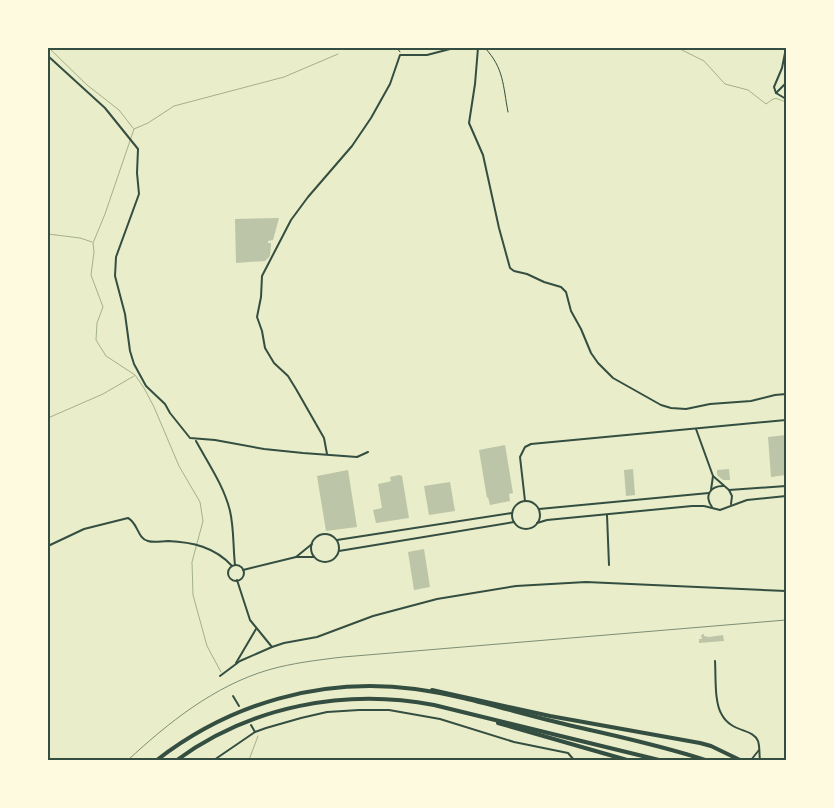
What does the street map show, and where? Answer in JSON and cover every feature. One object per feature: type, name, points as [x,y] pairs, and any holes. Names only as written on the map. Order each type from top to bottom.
[{"type":"highway","points":[[157,760],[196,733],[244,709],[286,696],[332,688],[380,686],[438,691],[550,716],[700,744],[740,760]]},
{"type":"highway","points":[[418,690],[705,760]]},
{"type":"highway","points":[[177,760],[215,737],[251,720],[304,704],[364,698],[424,703],[659,760]]},
{"type":"highway","points":[[482,717],[627,760]]},
{"type":"street","points":[[327,454],[324,438],[296,389],[288,376],[274,363],[265,348],[262,330],[257,317],[261,297],[262,276],[291,220],[308,197],[352,146],[371,118],[390,84],[400,55],[427,55],[450,49],[477,48],[475,84],[469,123],[483,155],[510,268],[561,287],[566,292],[571,311],[591,353],[613,378],[661,405],[671,408],[686,409],[710,404],[751,401],[786,394]]},
{"type":"street","points":[[786,48],[782,68],[774,87],[776,94],[786,99]]},
{"type":"street","points":[[48,56],[105,108],[138,149],[137,173],[140,194],[118,252],[115,276],[125,314],[130,351],[134,364],[146,386],[165,404],[186,435],[196,439],[215,440],[264,450],[357,457],[368,452]]},
{"type":"street","points":[[776,94],[786,82]]},
{"type":"street","points":[[525,501],[520,457],[525,446],[786,420]]},
{"type":"street","points":[[696,429],[713,476],[729,490],[786,486]]},
{"type":"street","points":[[196,439],[224,492],[230,510],[234,565],[229,570],[229,575],[232,579],[237,580],[242,577],[243,570]]},
{"type":"street","points":[[713,476],[708,500],[714,508]]},
{"type":"street","points":[[539,509],[710,491],[716,486],[723,486]]},
{"type":"street","points":[[729,490],[732,499],[730,505]]},
{"type":"street","points":[[538,523],[539,509],[533,502],[525,501],[516,505],[512,513],[514,522],[520,527],[527,529],[547,520],[692,506],[724,510],[730,505],[747,500],[786,496]]},
{"type":"street","points":[[337,540],[512,513]]},
{"type":"street","points":[[607,514],[609,565]]},
{"type":"street","points":[[48,546],[84,529],[124,518],[132,520],[146,540],[201,545],[214,551],[234,565],[240,566],[243,570]]},
{"type":"street","points":[[339,551],[514,522]]},
{"type":"street","points":[[296,557],[321,535],[330,535],[337,540],[339,551],[334,559],[326,562],[317,560],[312,553],[312,544]]},
{"type":"street","points":[[243,570],[296,557],[314,557]]},
{"type":"street","points":[[237,580],[250,620],[272,647]]},
{"type":"street","points":[[220,676],[235,664],[284,643],[317,638],[373,616],[437,599],[516,586],[586,582],[786,591]]},
{"type":"street","points":[[235,664],[256,629]]},
{"type":"street","points":[[715,661],[720,713],[732,727],[754,736],[759,743],[760,760]]},
{"type":"street","points":[[233,696],[239,706]]},
{"type":"street","points":[[214,760],[255,732],[301,718],[327,712],[389,710],[440,719],[514,742],[568,753],[574,760]]},
{"type":"street","points":[[251,725],[255,732]]},
{"type":"street","points":[[751,760],[758,750]]},
{"type":"path","points":[[397,48],[400,55]]},
{"type":"path","points":[[485,48],[498,65],[502,74],[508,112]]},
{"type":"building","points":[[279,218],[273,240],[268,241],[268,243],[271,243],[270,256],[265,261],[236,263],[235,219]]},
{"type":"building","points":[[786,435],[786,475],[771,477],[768,437]]},
{"type":"building","points":[[505,445],[513,493],[509,494],[510,501],[490,505],[487,498],[479,450]]},
{"type":"building","points":[[633,469],[635,495],[626,496],[624,470]]},
{"type":"building","points":[[729,469],[730,480],[723,480],[717,475],[717,470]]},
{"type":"building","points":[[348,470],[357,527],[326,531],[317,476]]},
{"type":"building","points":[[402,476],[409,518],[376,523],[373,510],[382,508],[378,484],[391,481],[390,477]]},
{"type":"building","points":[[450,482],[455,511],[429,515],[424,486]]},
{"type":"building","points":[[424,549],[430,587],[414,590],[408,552]]},
{"type":"building","points":[[704,634],[704,636],[709,637],[723,635],[724,641],[699,643],[699,639],[702,639],[701,635]]},
{"type":"waterway","points":[[49,48],[87,85],[119,110],[133,128]]},
{"type":"waterway","points":[[678,48],[704,61],[725,84],[748,90],[766,104],[776,98],[786,102]]},
{"type":"waterway","points":[[134,129],[148,123],[174,106],[284,77],[338,54]]},
{"type":"waterway","points":[[134,129],[93,243],[94,252],[91,275],[103,307],[97,323],[96,340],[106,356],[135,375],[144,388],[179,466],[200,502],[203,521],[192,562],[193,595],[207,646],[221,672]]},
{"type":"waterway","points":[[48,234],[80,238],[92,242]]},
{"type":"waterway","points":[[48,418],[103,394],[134,376]]},
{"type":"waterway","points":[[249,760],[258,736]]},
{"type":"railway","points":[[128,760],[176,719],[211,696],[248,677],[286,665],[343,657],[786,620]]}]
